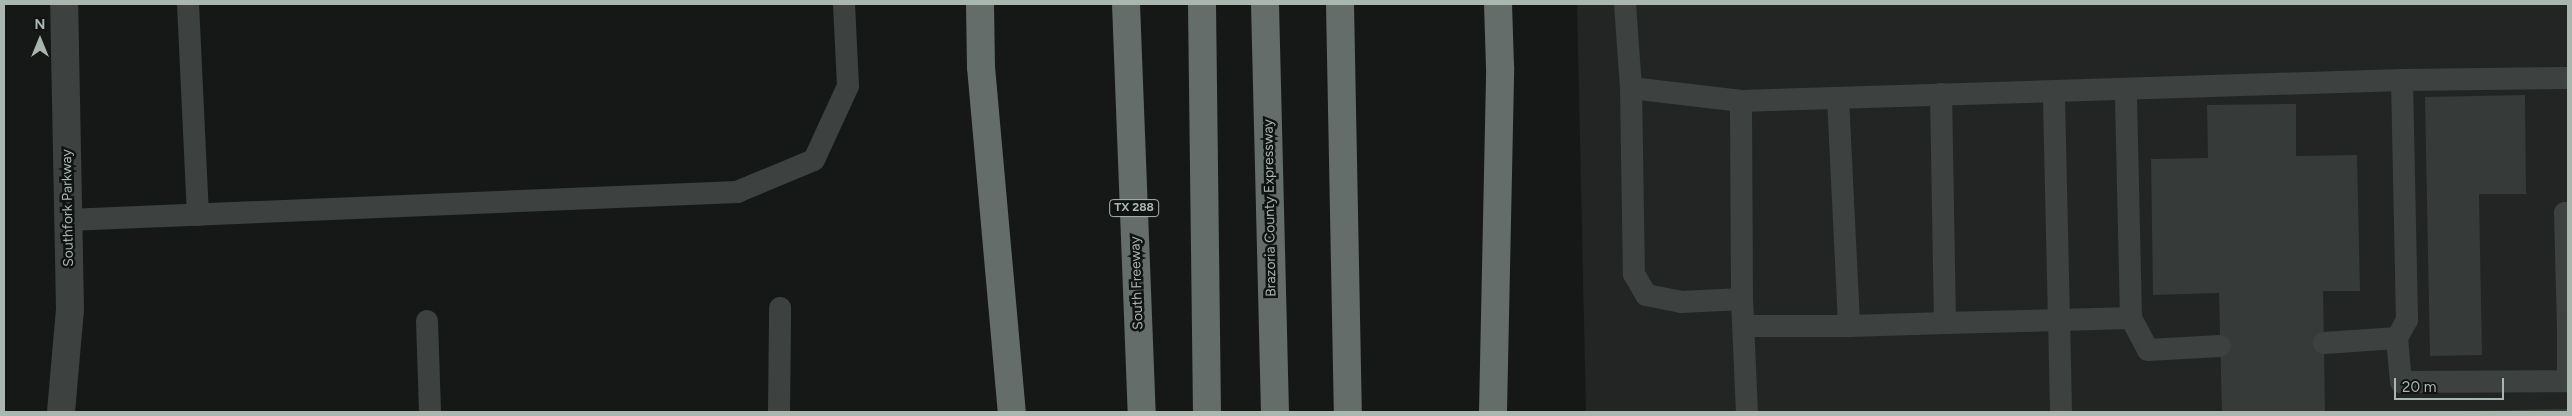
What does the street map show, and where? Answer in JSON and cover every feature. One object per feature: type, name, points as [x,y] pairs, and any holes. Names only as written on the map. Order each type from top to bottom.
[{"type":"highway","points":[[980,4],[981,67],[1012,412]]},
{"type":"highway","name":"South Freeway","points":[[1126,4],[1142,412]]},
{"type":"highway","points":[[1202,4],[1207,412]]},
{"type":"highway","name":"Brazoria County Expressway","points":[[1265,4],[1275,412]]},
{"type":"highway","points":[[1340,4],[1348,412]]},
{"type":"highway","points":[[1493,412],[1500,67],[1498,4]]},
{"type":"street","name":"Southfork Parkway","points":[[60,412],[70,309],[64,4]]},
{"type":"lane","points":[[188,4],[198,214]]},
{"type":"lane","points":[[68,220],[737,192],[814,160],[848,86],[844,4]]},
{"type":"lane","points":[[1625,4],[1631,88],[1634,274],[1646,295],[1681,302],[1742,299]]},
{"type":"lane","points":[[1631,88],[1741,101],[2402,80],[2568,78]]},
{"type":"lane","points":[[2402,80],[2407,320],[2397,338],[2401,382],[2568,381],[2565,213],[2568,213]]},
{"type":"lane","points":[[2126,89],[2132,318],[2148,350],[2220,346]]},
{"type":"lane","points":[[2054,90],[2061,412]]},
{"type":"lane","points":[[1941,94],[1945,323]]},
{"type":"lane","points":[[1838,98],[1849,326]]},
{"type":"lane","points":[[1741,101],[1742,299],[1745,326],[1747,412]]},
{"type":"lane","points":[[779,412],[780,308]]},
{"type":"lane","points":[[1745,326],[1849,326],[2132,318]]},
{"type":"lane","points":[[427,321],[430,412]]},
{"type":"lane","points":[[2324,343],[2397,338]]},
{"type":"shaded area","points":[[1577,4],[2568,4],[2568,412],[1586,412]]},
{"type":"building","points":[[2525,95],[2526,194],[2479,194],[2482,355],[2430,356],[2425,97]]},
{"type":"building","points":[[2296,104],[2296,156],[2357,155],[2360,291],[2323,291],[2325,412],[2222,412],[2219,293],[2153,295],[2151,159],[2208,158],[2207,105]]},
{"type":"building","points":[[2568,409],[2568,412],[2465,412],[2465,411]]}]
